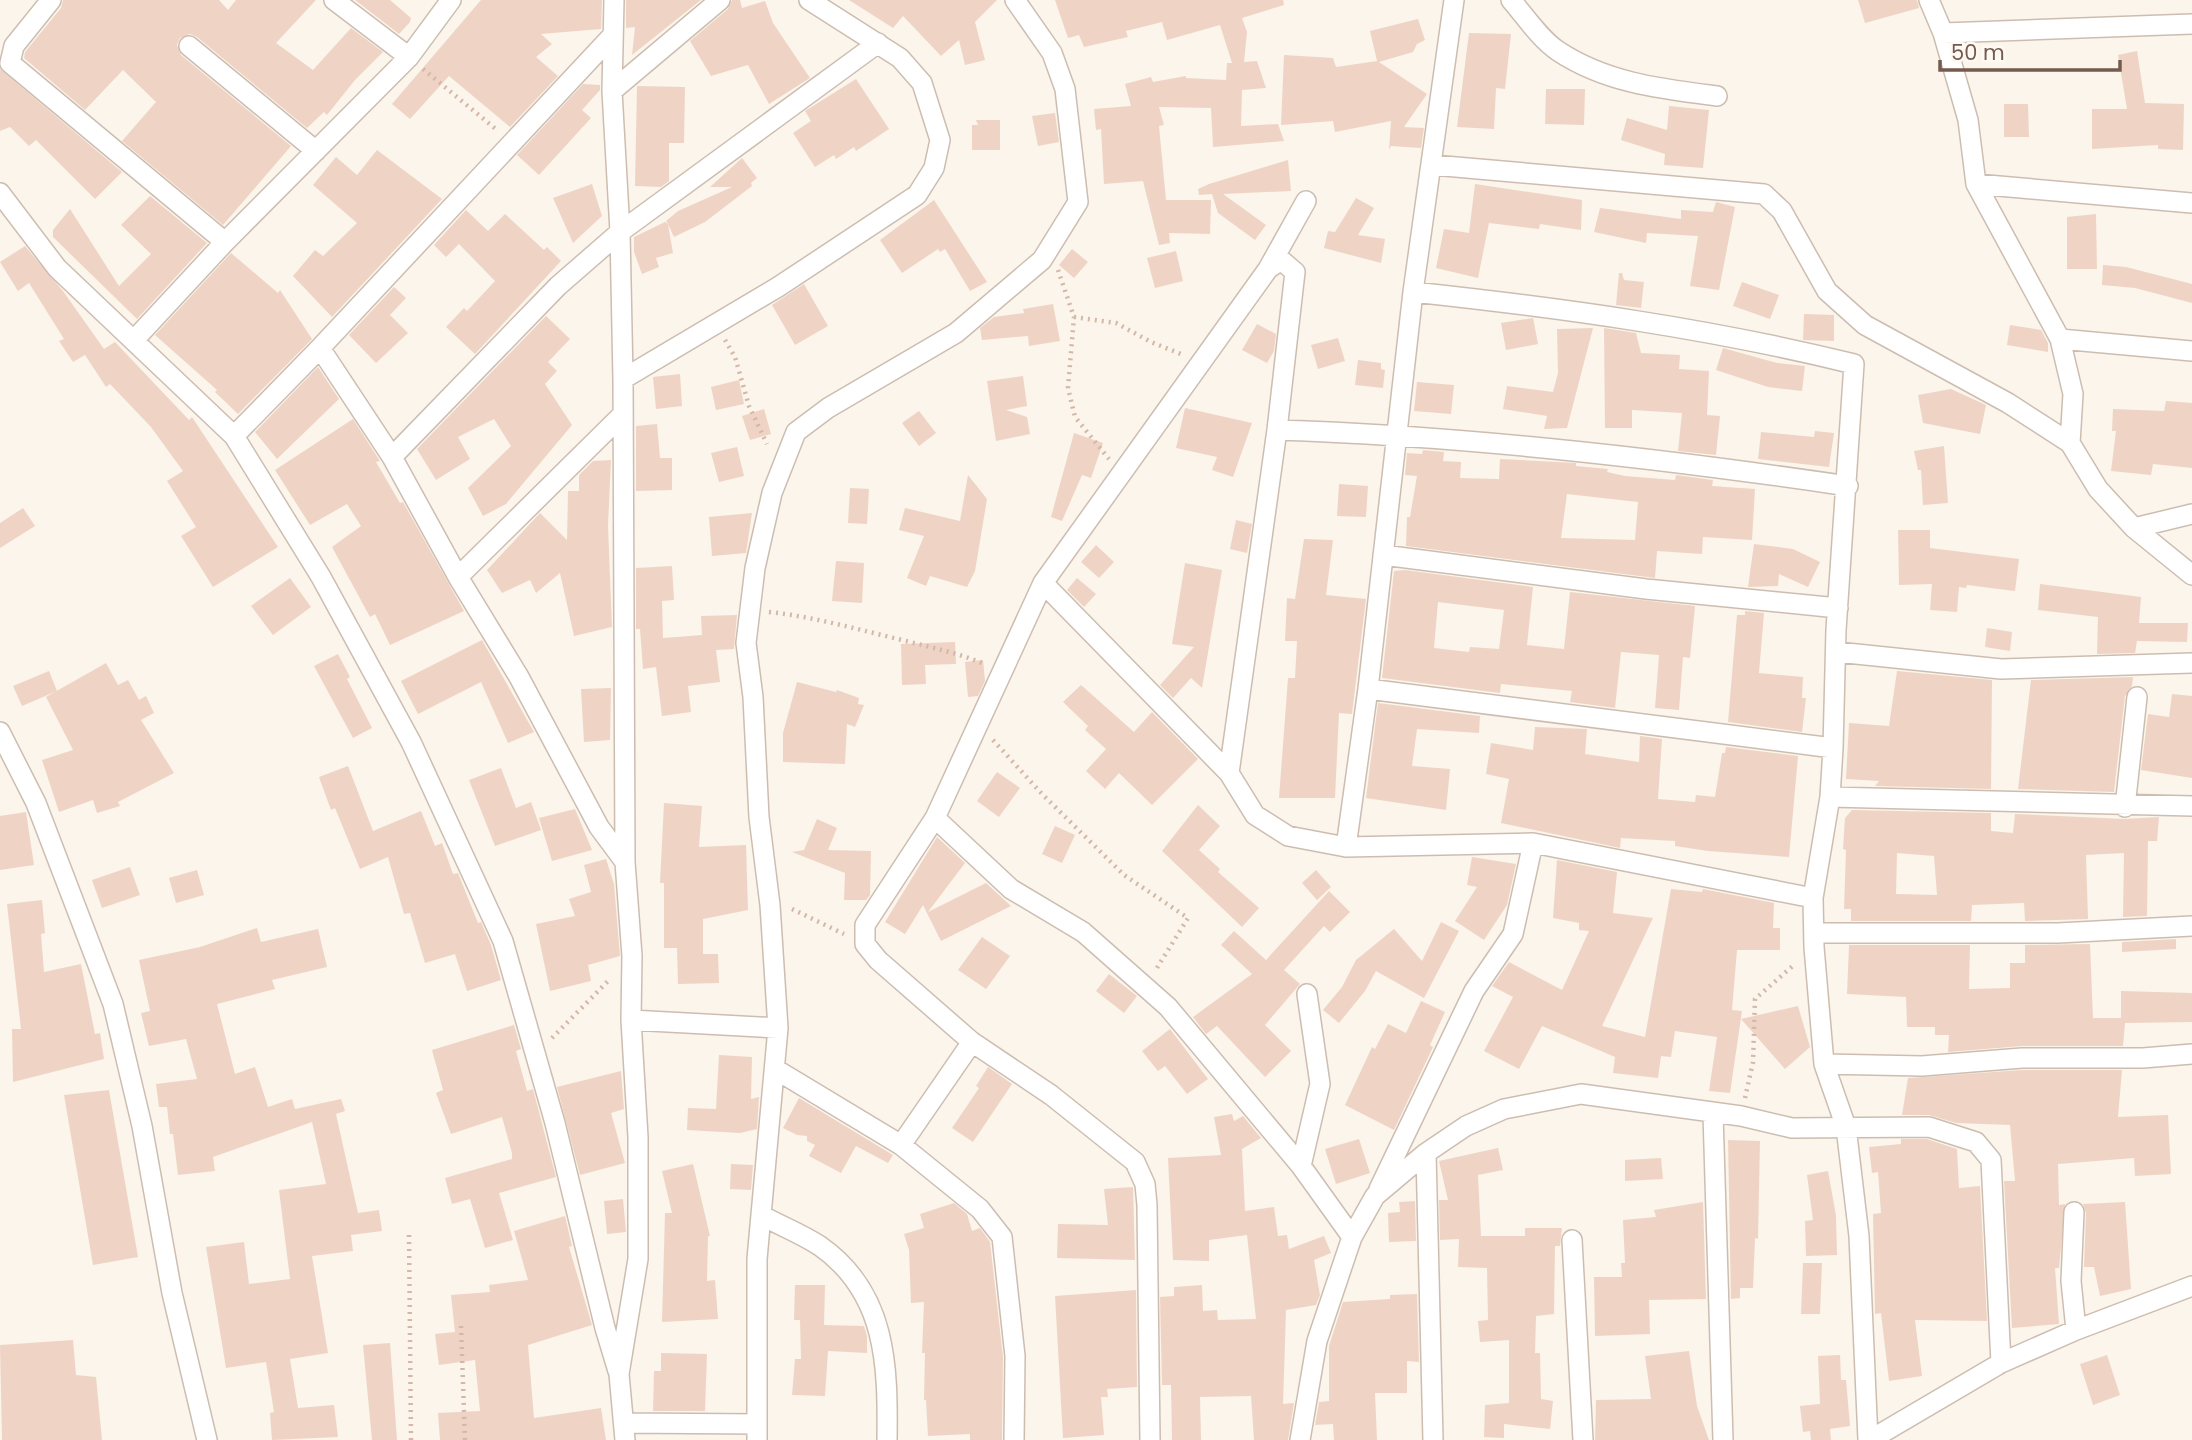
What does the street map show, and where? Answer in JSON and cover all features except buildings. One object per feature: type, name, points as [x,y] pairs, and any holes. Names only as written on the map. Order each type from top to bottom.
[{"type":"street","points":[[51,0],[13,46],[10,63],[225,242]]},
{"type":"street","points":[[334,0],[409,57]]},
{"type":"street","points":[[135,339],[225,242],[409,57],[451,0]]},
{"type":"street","points":[[614,0],[612,91],[620,232],[623,379],[625,862],[632,956],[631,1020],[638,1137],[638,1259],[619,1374]]},
{"type":"street","points":[[612,91],[720,0]]},
{"type":"street","points":[[623,379],[716,324],[917,195],[934,168],[940,140],[922,83],[900,58],[809,0]]},
{"type":"street","points":[[0,192],[57,268],[135,339],[233,436],[321,577],[411,742],[503,941],[536,1055],[619,1374],[624,1432],[757,1432],[757,1259],[778,1028],[769,898],[759,817],[753,697],[746,643],[755,568],[777,480],[796,432],[828,408],[956,333],[1042,260],[1078,202],[1065,89],[1052,54],[1032,20],[1015,0]]},
{"type":"street","points":[[1346,847],[1368,689],[1413,292],[1433,165],[1454,0]]},
{"type":"street","points":[[1511,0],[1557,50],[1606,76],[1651,87],[1717,96]]},
{"type":"street","points":[[1929,0],[1943,33],[1968,120],[1976,184],[2060,339],[2073,394],[2070,443]]},
{"type":"street","points":[[1943,33],[2192,24]]},
{"type":"street","points":[[233,436],[320,348],[612,36]]},
{"type":"street","points":[[393,457],[558,286],[620,232],[878,43]]},
{"type":"street","points":[[189,46],[316,151]]},
{"type":"street","points":[[1433,165],[1763,194],[1782,211],[1827,291],[1865,325],[2008,402],[2070,443],[2098,489],[2134,528],[2192,575]]},
{"type":"street","points":[[1976,184],[2192,203]]},
{"type":"street","points":[[1150,1440],[1147,1205],[1145,1184],[1135,1162],[1051,1095],[972,1042],[878,960],[865,944],[864,925],[935,818],[1043,583],[1268,269],[1306,201]]},
{"type":"street","points":[[1229,773],[1277,429],[1295,272],[1281,260],[1268,269]]},
{"type":"street","points":[[1413,292],[1638,319],[1754,340],[1854,364],[1838,608],[1830,797],[1813,898],[1824,1064],[1846,1127],[1859,1236],[1869,1440],[2001,1363],[2076,1330],[2192,1286]]},
{"type":"street","points":[[2060,339],[2192,351]]},
{"type":"street","points":[[320,348],[393,457],[458,577],[519,677],[599,827],[625,862]]},
{"type":"street","points":[[458,577],[622,415]]},
{"type":"street","points":[[1277,429],[1396,434],[1719,467],[1848,486]]},
{"type":"street","points":[[2134,528],[2192,514]]},
{"type":"street","points":[[1383,555],[1646,589],[1838,608]]},
{"type":"street","points":[[1043,583],[1229,773],[1255,816],[1288,836],[1346,847],[1533,843],[1813,898]]},
{"type":"street","points":[[1837,652],[2001,669],[2192,663]]},
{"type":"street","points":[[1368,689],[1833,748]]},
{"type":"street","points":[[2125,807],[2137,697]]},
{"type":"street","points":[[0,732],[36,803],[113,1004],[142,1126],[172,1293],[207,1440]]},
{"type":"street","points":[[1830,797],[2125,807],[2192,806]]},
{"type":"street","points":[[935,818],[1011,889],[1083,932],[1168,1007],[1301,1166],[1352,1237]]},
{"type":"street","points":[[1300,1440],[1317,1341],[1352,1237],[1375,1196],[1474,990],[1513,934],[1533,843]]},
{"type":"street","points":[[1814,940],[2192,926]]},
{"type":"street","points":[[1301,1166],[1320,1084],[1307,994]]},
{"type":"street","points":[[631,1020],[778,1028]]},
{"type":"street","points":[[901,1145],[972,1042]]},
{"type":"street","points":[[1824,1064],[1922,1066],[2022,1058],[2143,1058],[2192,1054]]},
{"type":"street","points":[[775,1069],[901,1145],[980,1209],[1002,1237],[1015,1356],[1014,1440]]},
{"type":"street","points":[[1375,1196],[1419,1159],[1466,1126],[1504,1109],[1581,1094],[1741,1116],[1791,1128],[1928,1127],[1976,1142],[1991,1160],[2001,1363]]},
{"type":"street","points":[[1713,1114],[1723,1440]]},
{"type":"street","points":[[1396,1151],[1419,1159]]},
{"type":"street","points":[[1419,1159],[1433,1440]]},
{"type":"street","points":[[2074,1212],[2071,1280],[2076,1330]]},
{"type":"street","points":[[762,1216],[820,1246],[848,1272],[868,1298],[879,1325],[888,1395],[887,1440]]},
{"type":"street","points":[[1572,1240],[1583,1440]]},
{"type":"path","points":[[409,57],[511,141]]},
{"type":"path","points":[[1051,246],[1074,317],[1068,388],[1075,417],[1093,442],[1122,473]]},
{"type":"path","points":[[1074,317],[1116,323],[1200,364]]},
{"type":"path","points":[[716,324],[735,356],[749,406],[764,433],[777,480]]},
{"type":"path","points":[[750,611],[808,616],[869,630],[945,650],[1002,672]]},
{"type":"path","points":[[978,724],[1042,794],[1124,875],[1188,918],[1145,986]]},
{"type":"path","points":[[769,898],[865,944]]},
{"type":"path","points":[[1741,1116],[1753,1062],[1755,999],[1814,940]]},
{"type":"path","points":[[536,1055],[632,956]]},
{"type":"path","points":[[409,1235],[411,1440]]},
{"type":"path","points":[[461,1326],[465,1440]]}]
